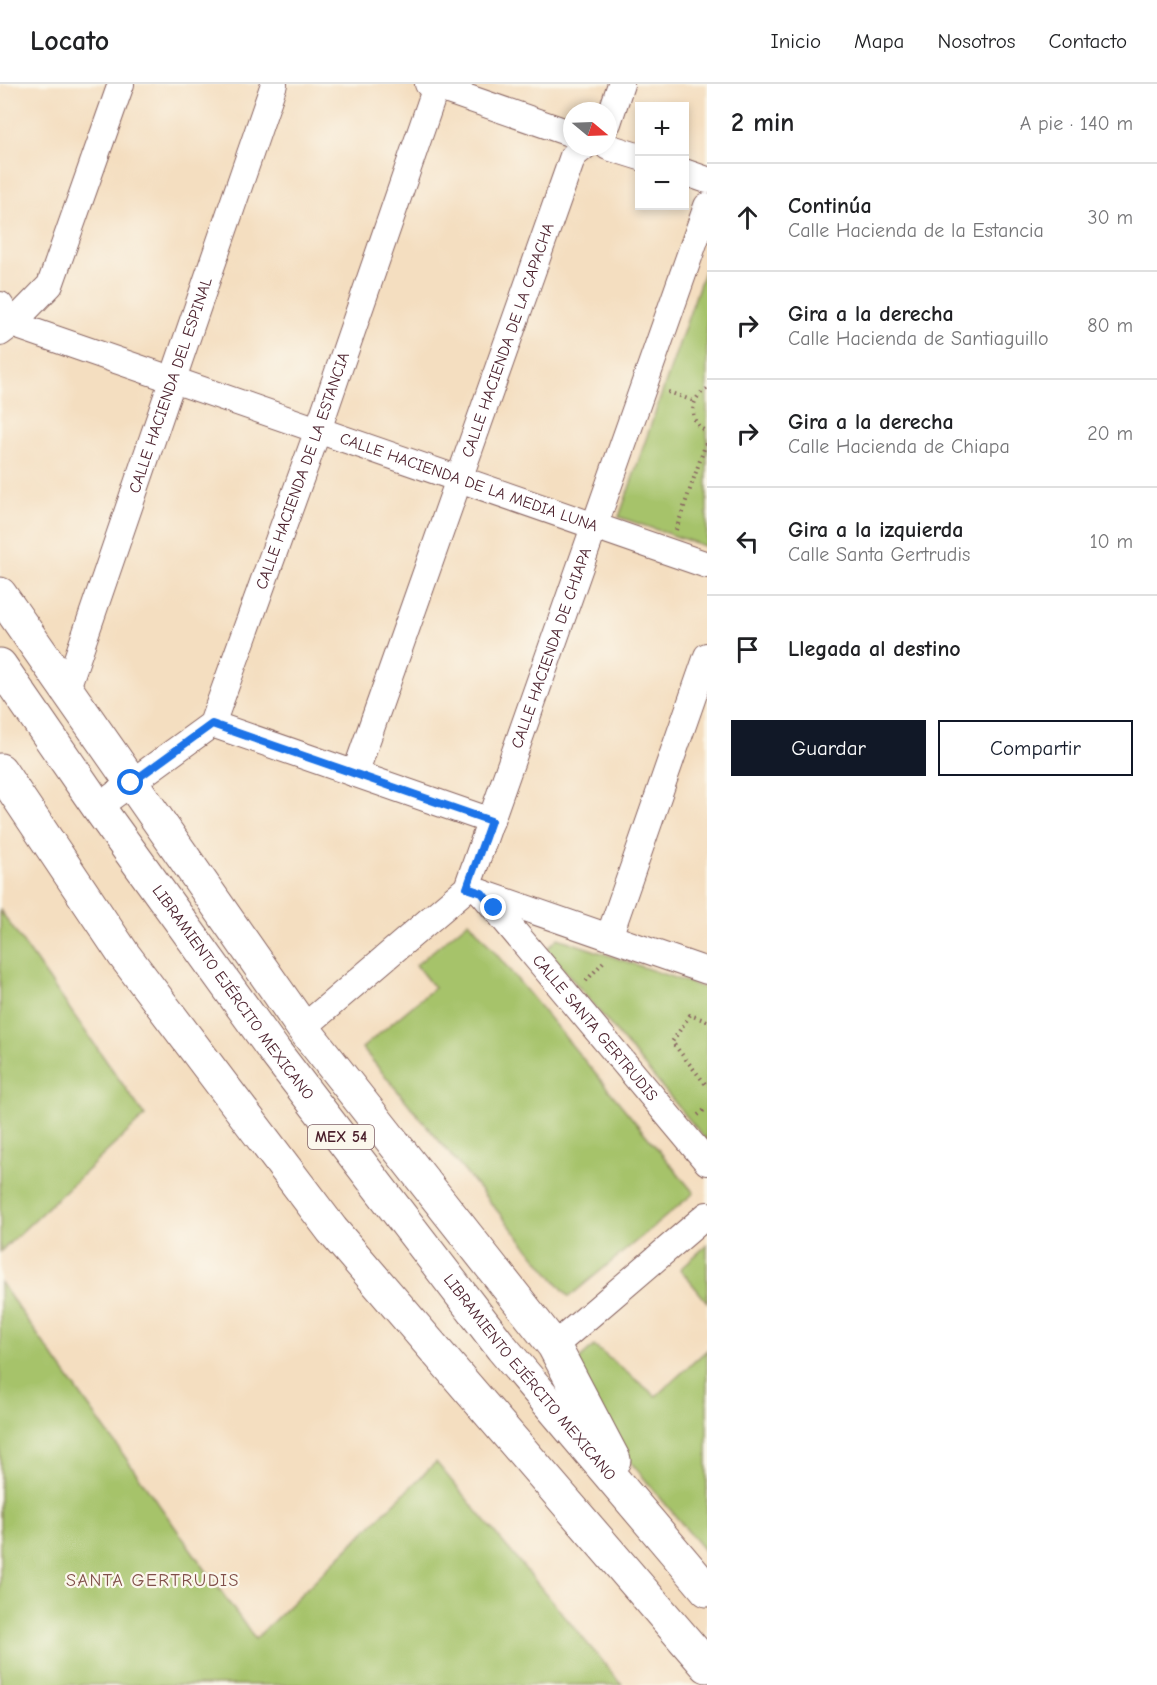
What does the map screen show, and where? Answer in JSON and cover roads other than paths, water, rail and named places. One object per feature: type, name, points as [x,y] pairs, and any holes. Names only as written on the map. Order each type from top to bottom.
[{"type":"highway","points":[[0,594],[303,1028],[554,1346],[645,1517]]},
{"type":"highway","name":"LIBRAMIENTO EJÉRCITO MEXICANO","points":[[0,665],[98,807],[275,1052],[495,1339],[707,1590]]},
{"type":"highway","points":[[0,770],[124,955],[332,1230],[707,1666]]},
{"type":"street","points":[[4,321],[50,285],[121,84]]},
{"type":"street","name":"CALLE HACIENDA DEL ESPINAL","points":[[67,688],[274,84]]},
{"type":"street","points":[[615,102],[621,84]]},
{"type":"street","points":[[434,85],[563,131]]},
{"type":"street","name":"CALLE HACIENDA DE LA ESTANCIA","points":[[212,724],[318,430],[434,85]]},
{"type":"street","points":[[617,150],[636,156]]},
{"type":"street","name":"CALLE HACIENDA DE LA CAPACHA","points":[[355,774],[573,156]]},
{"type":"street","points":[[689,174],[707,180]]},
{"type":"street","name":"CALLE HACIENDA DE CHIAPA","points":[[303,1028],[475,891],[491,821],[707,206]]},
{"type":"street","name":"CALLE HACIENDA DE LA MEDIA LUNA","points":[[4,321],[707,565]]},
{"type":"street","points":[[608,947],[707,656]]},
{"type":"street","points":[[98,807],[212,724],[491,821]]},
{"type":"street","points":[[475,891],[608,947],[707,971]]},
{"type":"street","name":"CALLE SANTA GERTRUDIS","points":[[475,891],[707,1162]]},
{"type":"street","points":[[554,1346],[707,1215]]},
{"type":"district","name":"SANTA GERTRUDIS","points":[[153,1580]]}]
